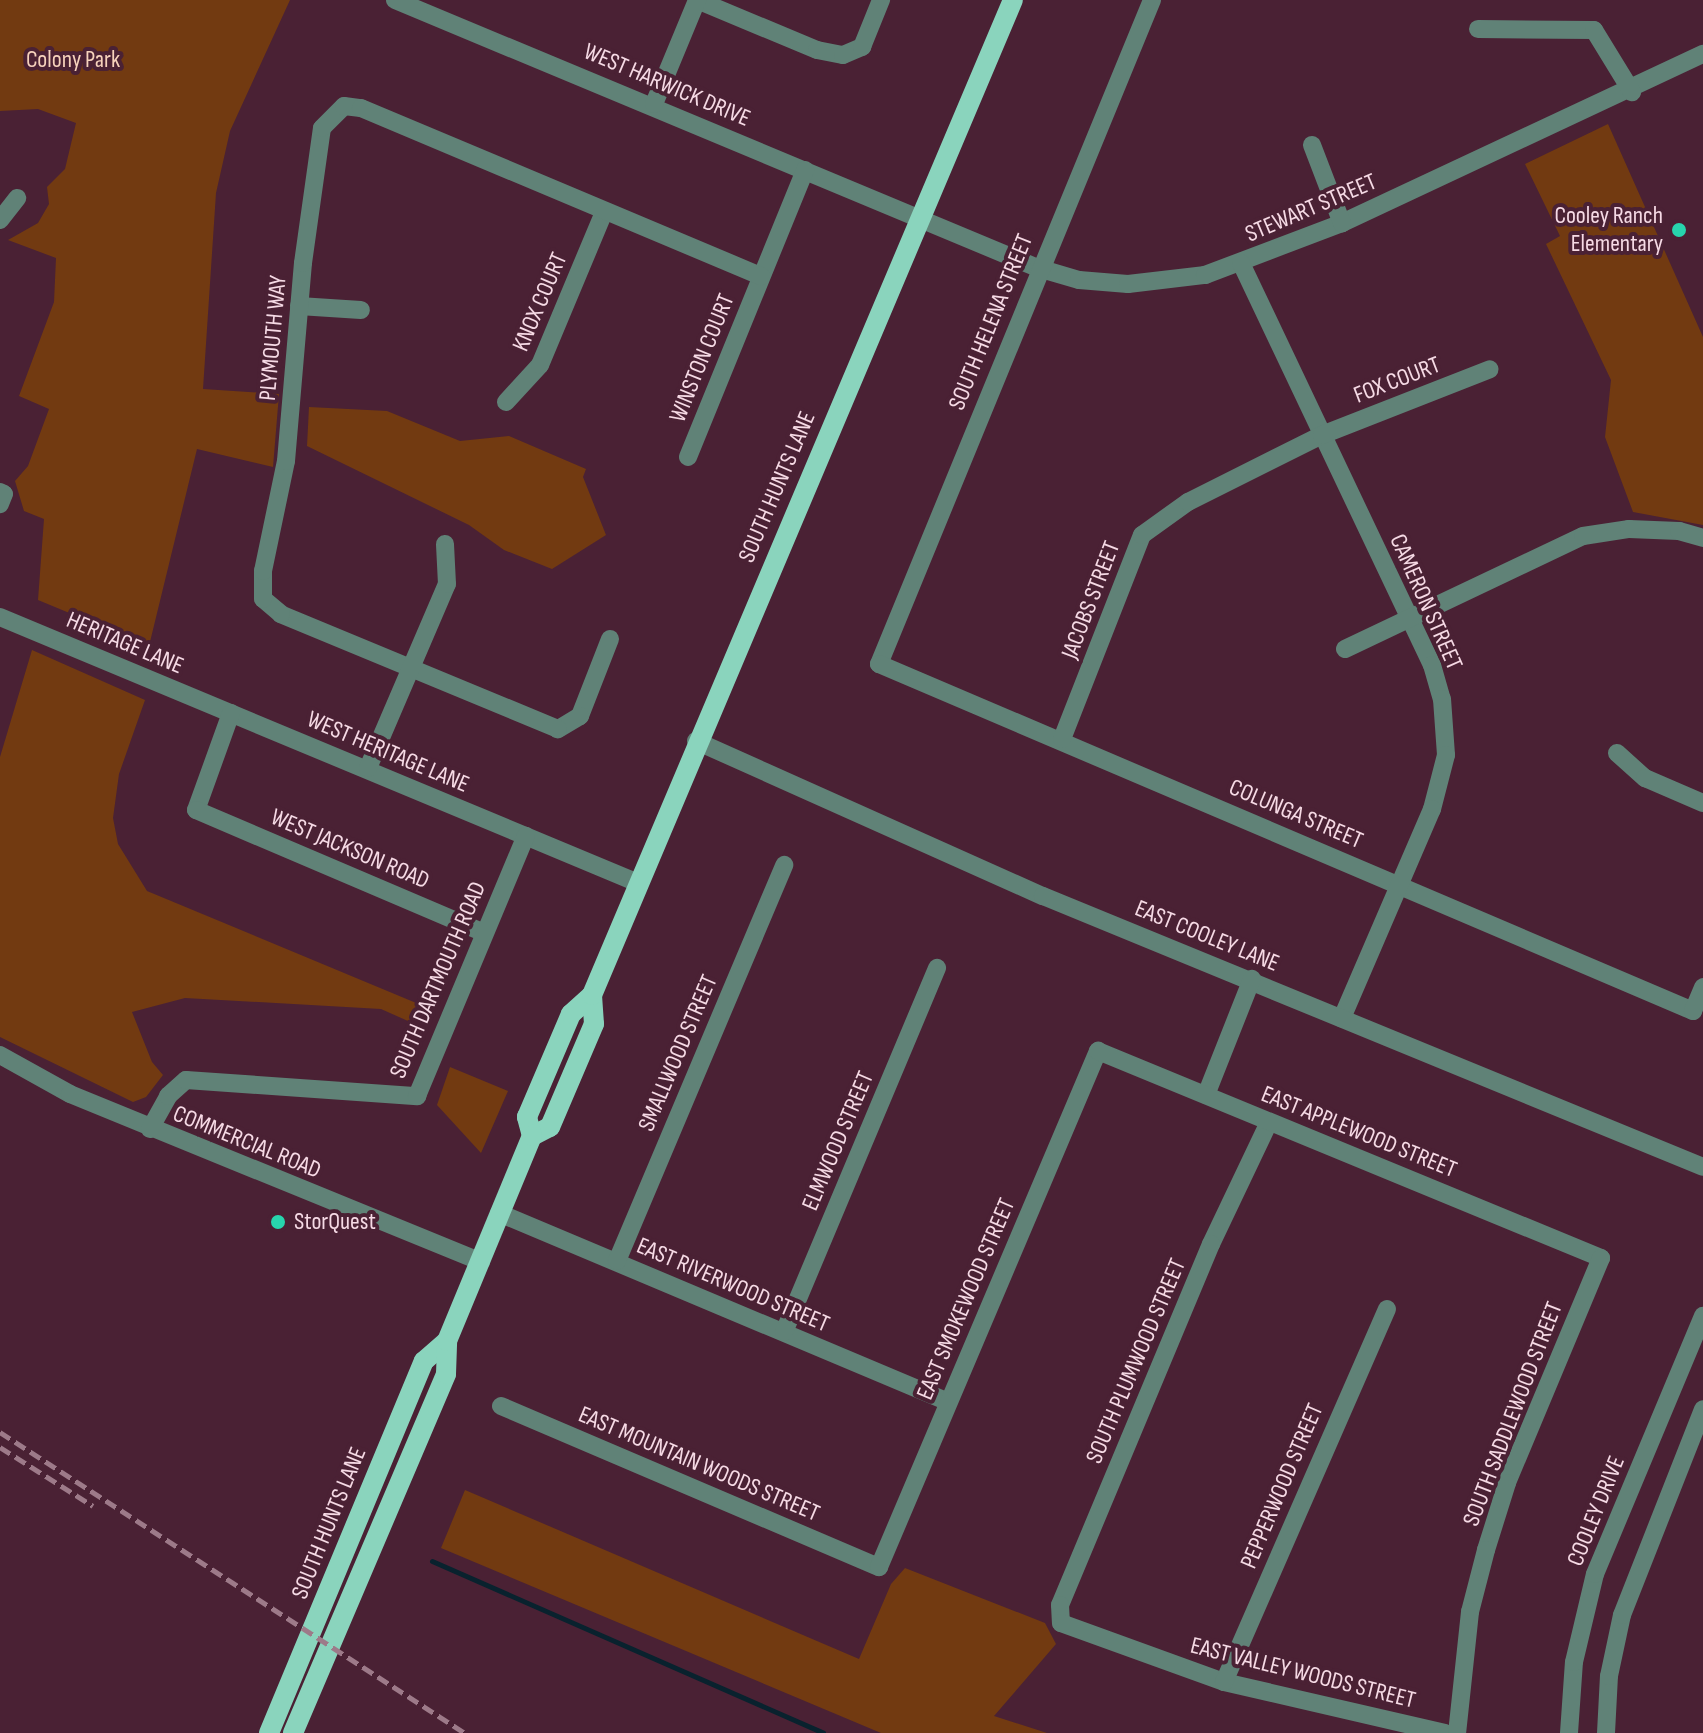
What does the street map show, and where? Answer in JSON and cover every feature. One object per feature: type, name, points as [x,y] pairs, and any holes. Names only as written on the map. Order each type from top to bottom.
[{"type":"main road","name":"SOUTH HUNTS LANE","points":[[269,1733],[296,1696],[345,1580],[424,1361],[447,1341],[532,1136],[527,1117],[571,1014],[592,995],[696,741],[1013,0]]},
{"type":"main road","name":"SOUTH HUNTS LANE","points":[[293,1733],[296,1696]]},
{"type":"street","name":"WEST HARWICK DRIVE","points":[[395,0],[654,104],[918,220]]},
{"type":"street","points":[[654,104],[697,0],[817,50],[843,55],[862,47],[881,0]]},
{"type":"street","name":"SOUTH HELENA STREET","points":[[879,664],[1038,268],[1152,0]]},
{"type":"street","points":[[1478,29],[1594,30],[1632,92]]},
{"type":"street","name":"STEWART STREET","points":[[918,220],[1038,268],[1079,280],[1128,284],[1205,275],[1342,223],[1632,92],[1703,54]]},
{"type":"street","name":"PLYMOUTH WAY","points":[[610,639],[580,716],[558,729],[281,614],[263,599],[263,571],[286,461],[299,306],[322,128],[344,106],[361,108],[761,276]]},
{"type":"street","points":[[1312,145],[1342,223]]},
{"type":"street","name":"WINSTON COURT","points":[[688,457],[805,170]]},
{"type":"street","points":[[0,220],[17,198]]},
{"type":"street","name":"KNOX COURT","points":[[506,402],[540,365],[604,212]]},
{"type":"street","name":"CAMERON STREET","points":[[1241,263],[1410,618],[1442,699],[1446,755],[1432,809],[1342,1018]]},
{"type":"street","points":[[299,306],[361,310]]},
{"type":"street","name":"FOX COURT","points":[[1322,435],[1490,369]]},
{"type":"street","name":"JACOBS STREET","points":[[1062,739],[1142,535],[1188,502],[1322,435]]},
{"type":"street","points":[[1345,649],[1583,536],[1629,529],[1679,531],[1703,538]]},
{"type":"street","points":[[368,768],[447,584],[445,544]]},
{"type":"street","name":"HERITAGE LANE","points":[[0,617],[231,713]]},
{"type":"street","name":"COLUNGA STREET","points":[[879,664],[1062,739],[1693,1011],[1703,987]]},
{"type":"street","name":"WEST HERITAGE LANE","points":[[231,713],[526,836]]},
{"type":"street","name":"WEST JACKSON ROAD","points":[[231,713],[196,810],[484,933]]},
{"type":"street","name":"EAST COOLEY LANE","points":[[696,741],[1043,896],[1252,979],[1703,1167]]},
{"type":"street","points":[[1617,753],[1645,778],[1703,803]]},
{"type":"street","points":[[526,836],[638,883]]},
{"type":"street","name":"SOUTH DARTMOUTH ROAD","points":[[150,1129],[175,1087],[186,1080],[417,1096],[526,836]]},
{"type":"street","name":"SMALLWOOD STREET","points":[[617,1261],[784,865]]},
{"type":"street","name":"ELMWOOD STREET","points":[[784,1332],[937,968]]},
{"type":"street","points":[[1206,1095],[1252,979]]},
{"type":"street","name":"EAST APPLEWOOD STREET","points":[[1098,1051],[1601,1258]]},
{"type":"street","name":"EAST SMOKEWOOD STREET","points":[[879,1567],[1098,1051]]},
{"type":"street","name":"COMMERCIAL ROAD","points":[[0,1055],[70,1094],[150,1129],[481,1262]]},
{"type":"street","name":"SOUTH PLUMWOOD STREET","points":[[1061,1623],[1060,1605],[1211,1244],[1269,1122]]},
{"type":"street","name":"EAST RIVERWOOD STREET","points":[[499,1213],[948,1402]]},
{"type":"street","name":"SOUTH SADDLEWOOD STREET","points":[[1457,1733],[1470,1612],[1486,1550],[1507,1483],[1601,1258]]},
{"type":"street","name":"PEPPERWOOD STREET","points":[[1224,1682],[1387,1309]]},
{"type":"street","name":"COOLEY DRIVE","points":[[1569,1733],[1574,1662],[1595,1574],[1703,1316]]},
{"type":"street","name":"EAST MOUNTAIN WOODS STREET","points":[[501,1406],[879,1567]]},
{"type":"street","points":[[1606,1733],[1609,1676],[1622,1615],[1703,1409]]},
{"type":"street","name":"EAST VALLEY WOODS STREET","points":[[1061,1623],[1224,1682],[1445,1733]]},
{"type":"green space","name":"Colony Park","points":[[0,0],[290,0],[230,131],[216,193],[203,389],[279,394],[273,467],[197,449],[149,646],[38,600],[44,519],[24,511],[15,481],[28,466],[49,409],[19,396],[54,302],[56,258],[8,240],[38,223],[49,204],[47,187],[65,169],[76,123],[38,109],[0,111]]},
{"type":"green space","points":[[1608,124],[1703,337],[1703,525],[1633,512],[1605,437],[1611,380],[1546,244],[1560,236],[1525,164]]},
{"type":"green space","points":[[309,407],[387,411],[460,441],[509,436],[586,469],[583,477],[606,535],[552,569],[504,550],[469,525],[307,446]]},
{"type":"green space","points":[[32,650],[145,700],[119,774],[113,818],[118,844],[147,891],[433,1010],[408,1021],[381,1009],[185,998],[132,1012],[152,1062],[163,1075],[146,1097],[133,1102],[0,1037],[0,757]]},
{"type":"green space","points":[[450,1067],[508,1091],[481,1153],[437,1105]]},
{"type":"green space","points":[[465,1490],[859,1659],[891,1584],[905,1568],[1045,1623],[1056,1644],[994,1716],[1047,1733],[881,1733],[441,1548]]},
{"type":"waterway","points":[[432,1561],[823,1733]]},
{"type":"railway","points":[[0,1432],[465,1733]]},
{"type":"railway","points":[[0,1447],[93,1506]]},
{"type":"place","name":"Cooley Ranch Elementary","points":[[1679,230]]},
{"type":"place","name":"StorQuest","points":[[278,1222]]}]
